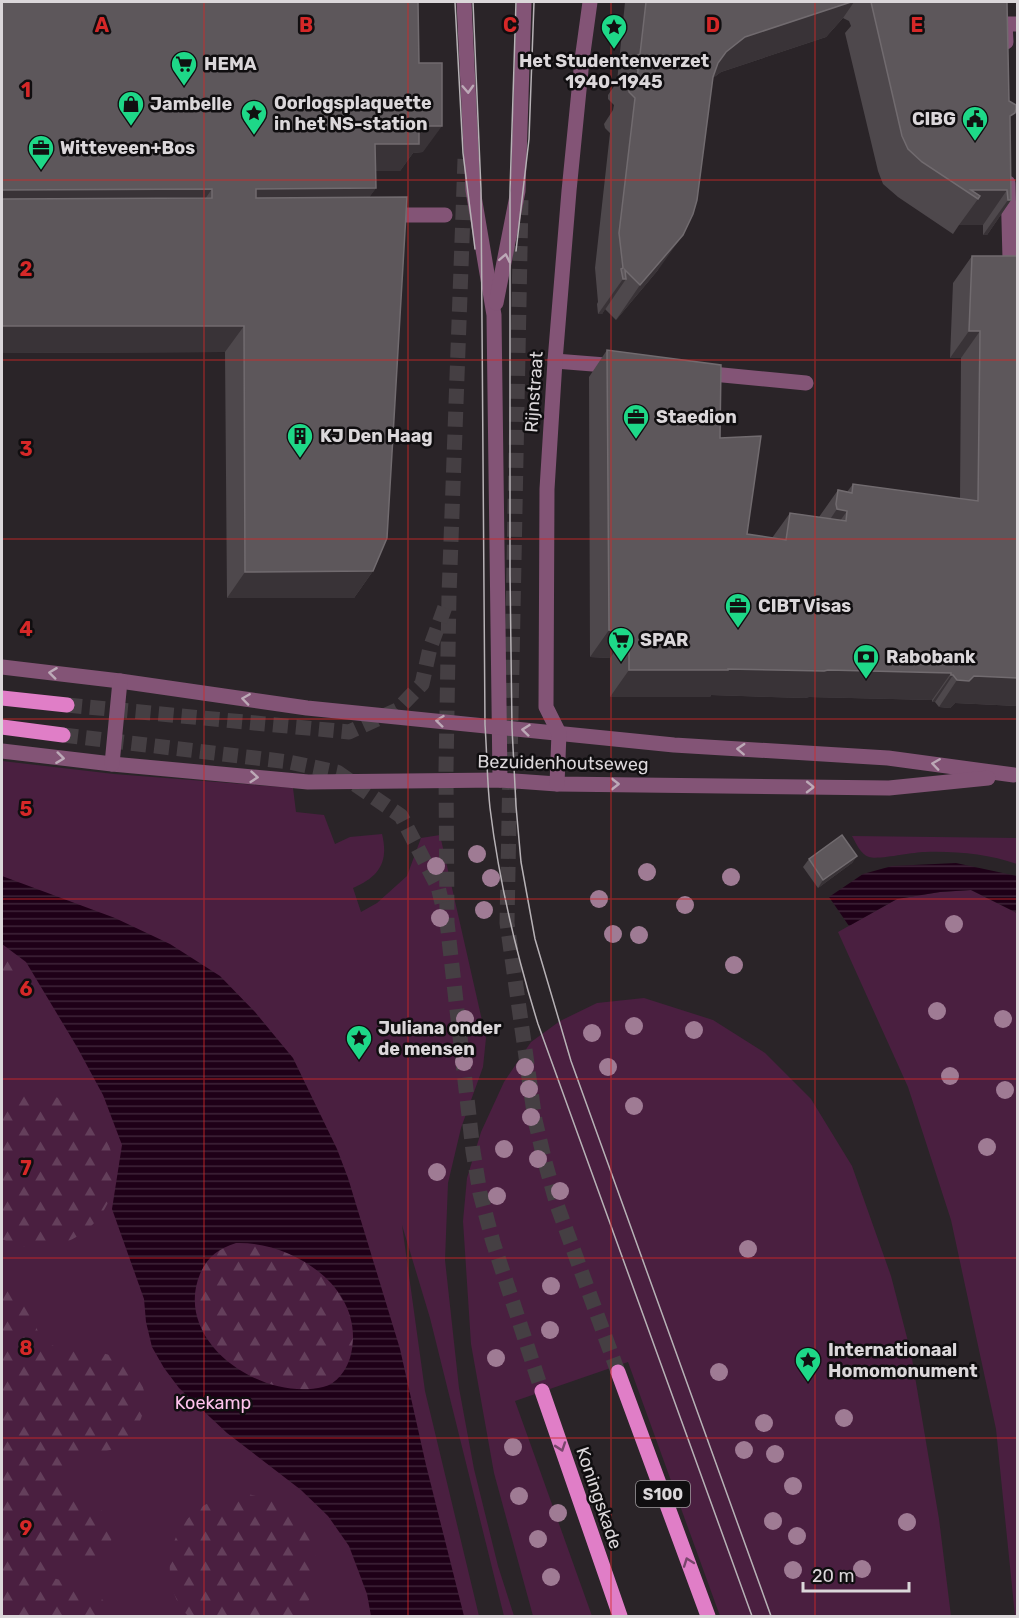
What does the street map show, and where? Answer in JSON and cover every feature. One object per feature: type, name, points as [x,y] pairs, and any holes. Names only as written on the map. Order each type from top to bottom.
[{"type":"main road","points":[[2,698],[67,705]]},
{"type":"main road","points":[[2,728],[63,735]]},
{"type":"main road","name":"S100","points":[[618,1372],[708,1617]]},
{"type":"main road","name":"Koningskade","points":[[542,1391],[620,1617]]},
{"type":"street","name":"Rijnstraat","points":[[464,2],[473,190],[494,315],[500,780]]},
{"type":"street","name":"Rijnstraat","points":[[494,315],[518,191],[524,2]]},
{"type":"street","name":"Rijnstraat","points":[[557,784],[559,733],[546,707],[547,489],[569,191],[590,2]]},
{"type":"street","points":[[1006,59],[1005,24],[1017,24]]},
{"type":"street","points":[[1008,165],[1010,259],[1017,259]]},
{"type":"street","points":[[366,215],[446,215]]},
{"type":"street","points":[[555,361],[636,368]]},
{"type":"street","points":[[682,372],[806,383]]},
{"type":"street","name":"Bezuidenhoutseweg","points":[[2,667],[120,681],[307,708],[674,745],[888,758],[1016,775]]},
{"type":"street","points":[[112,764],[120,681]]},
{"type":"street","name":"Bezuidenhoutseweg","points":[[2,752],[308,782],[500,780],[557,784],[889,788],[1016,775]]},
{"type":"green space","name":"Koekamp","points":[[2,761],[114,774],[293,788],[296,812],[324,815],[335,844],[350,837],[382,834],[384,853],[380,867],[369,879],[353,888],[361,912],[377,903],[407,876],[421,838],[440,835],[486,1038],[483,1067],[461,1128],[448,1183],[445,1260],[459,1388],[474,1469],[498,1566],[514,1616],[504,1616],[430,1318],[402,1225],[425,1391],[479,1616],[2,1616]]},
{"type":"green space","points":[[852,836],[1017,838],[1017,864],[972,854],[948,852],[919,852],[869,857],[861,851]]},
{"type":"green space","points":[[971,890],[1017,913],[1017,1616],[1015,1616],[996,1429],[951,1220],[908,1087],[838,932],[897,899]]},
{"type":"green space","points":[[2,944],[26,962],[15,973],[2,980]]},
{"type":"green space","points":[[644,998],[713,1020],[765,1053],[811,1099],[852,1166],[891,1276],[911,1353],[939,1519],[951,1616],[720,1616],[628,1362],[515,1401],[592,1616],[533,1616],[494,1473],[471,1344],[463,1221],[467,1178],[481,1132],[504,1082],[531,1042],[560,1021],[597,1003]]},
{"type":"green space","points":[[24,1095],[52,1096],[80,1109],[101,1131],[109,1145],[113,1159],[112,1191],[106,1208],[96,1222],[83,1233],[52,1246],[35,1248],[2,1239],[2,1103]]},
{"type":"green space","points":[[236,1243],[259,1245],[281,1251],[303,1261],[322,1274],[338,1291],[348,1311],[353,1333],[348,1362],[333,1383],[324,1387],[300,1389],[275,1385],[251,1376],[229,1362],[211,1344],[199,1323],[195,1299],[200,1274],[214,1254]]},
{"type":"green space","points":[[2,1287],[11,1292],[29,1310],[40,1334],[50,1344],[61,1349],[117,1357],[137,1374],[143,1386],[144,1409],[134,1433],[123,1444],[89,1456],[77,1463],[67,1480],[73,1497],[95,1506],[108,1517],[113,1529],[111,1541],[104,1550],[90,1559],[57,1564],[49,1568],[48,1573],[57,1579],[81,1584],[92,1591],[102,1600],[113,1616],[2,1616]]},
{"type":"green space","points":[[248,1494],[284,1506],[304,1525],[311,1538],[317,1565],[312,1592],[298,1616],[188,1616],[179,1604],[170,1574],[170,1558],[181,1528],[190,1516],[208,1503],[225,1497]]},
{"type":"shaded area","points":[[956,863],[1017,876],[1017,913],[971,890],[940,892],[897,899],[849,926],[829,897],[863,874],[892,866]]},
{"type":"shaded area","points":[[2,876],[115,918],[170,944],[220,976],[255,1012],[293,1058],[337,1149],[348,1178],[400,1349],[464,1616],[371,1616],[367,1594],[349,1546],[328,1516],[301,1490],[227,1433],[179,1388],[164,1368],[152,1347],[146,1322],[144,1299],[112,1209],[122,1145],[103,1095],[26,962],[2,944]],"holes":[[[236,1243],[259,1245],[281,1251],[303,1261],[322,1275],[338,1292],[348,1311],[353,1334],[350,1358],[340,1376],[333,1383],[323,1387],[299,1389],[275,1385],[250,1376],[228,1362],[211,1344],[199,1323],[195,1299],[200,1274],[206,1263],[219,1251]]]},
{"type":"building","points":[[2,2],[418,2],[419,63],[442,63],[442,126],[419,126],[419,144],[375,144],[376,188],[256,189],[256,198],[407,197],[387,538],[373,571],[245,572],[244,326],[2,326],[2,199],[212,198],[212,189],[2,190]]},
{"type":"building","points":[[646,2],[851,2],[745,37],[726,52],[718,63],[713,77],[697,200],[693,214],[683,235],[640,285],[625,270],[626,279],[623,279],[619,233],[635,98],[629,89],[637,82],[638,70],[632,60],[640,54]]},
{"type":"building","points":[[871,2],[1007,2],[1009,101],[1016,105],[1015,113],[1010,116],[1011,200],[1008,200],[1007,190],[971,190],[980,196],[978,199],[922,162],[908,149],[902,136]]},
{"type":"building","points":[[972,256],[1017,256],[1017,678],[974,676],[969,681],[957,680],[951,673],[828,670],[629,670],[629,631],[609,630],[607,350],[721,365],[720,438],[761,436],[747,534],[786,540],[790,513],[846,521],[847,511],[837,509],[838,490],[852,493],[853,484],[978,501],[980,331],[969,331]]},
{"type":"building","points":[[842,835],[857,856],[823,880],[809,859]]},
{"type":"tunnel","points":[[465,159],[449,595],[446,770],[447,922],[473,1151],[480,1193],[493,1242],[542,1391]]},
{"type":"tunnel","points":[[521,200],[507,923],[535,1120],[545,1162],[557,1205],[618,1372]]},
{"type":"tunnel","points":[[67,705],[349,732],[397,710],[422,684],[430,648],[445,607]]},
{"type":"tunnel","points":[[63,735],[289,762],[337,772],[401,816],[438,887],[442,903]]},
{"type":"tram line","points":[[455,2],[463,153],[475,249]]},
{"type":"tram line","points":[[473,2],[481,190],[485,725],[489,798],[498,863],[522,971],[538,1024],[752,1616]]},
{"type":"tram line","points":[[516,2],[510,191],[510,575],[512,728],[521,862],[535,939],[571,1061],[771,1616]]},
{"type":"tram line","points":[[516,251],[529,139],[534,2]]},
{"type":"place","name":"Het Studentenverzet 1940-1945","points":[[614,50]]},
{"type":"place","name":"HEMA","points":[[184,87]]},
{"type":"place","name":"Jambelle","points":[[131,127]]},
{"type":"place","name":"Oorlogsplaquette in het NS-station","points":[[254,136]]},
{"type":"place","name":"CIBG","points":[[975,142]]},
{"type":"place","name":"Witteveen+Bos","points":[[41,171]]},
{"type":"place","name":"Staedion","points":[[636,440]]},
{"type":"place","name":"KJ Den Haag","points":[[300,459]]},
{"type":"place","name":"CIBT Visas","points":[[738,629]]},
{"type":"place","name":"SPAR","points":[[621,663]]},
{"type":"place","name":"Rabobank","points":[[866,680]]},
{"type":"place","name":"Juliana onder de mensen","points":[[359,1061]]},
{"type":"place","name":"Internationaal Homomonument","points":[[808,1383]]}]
